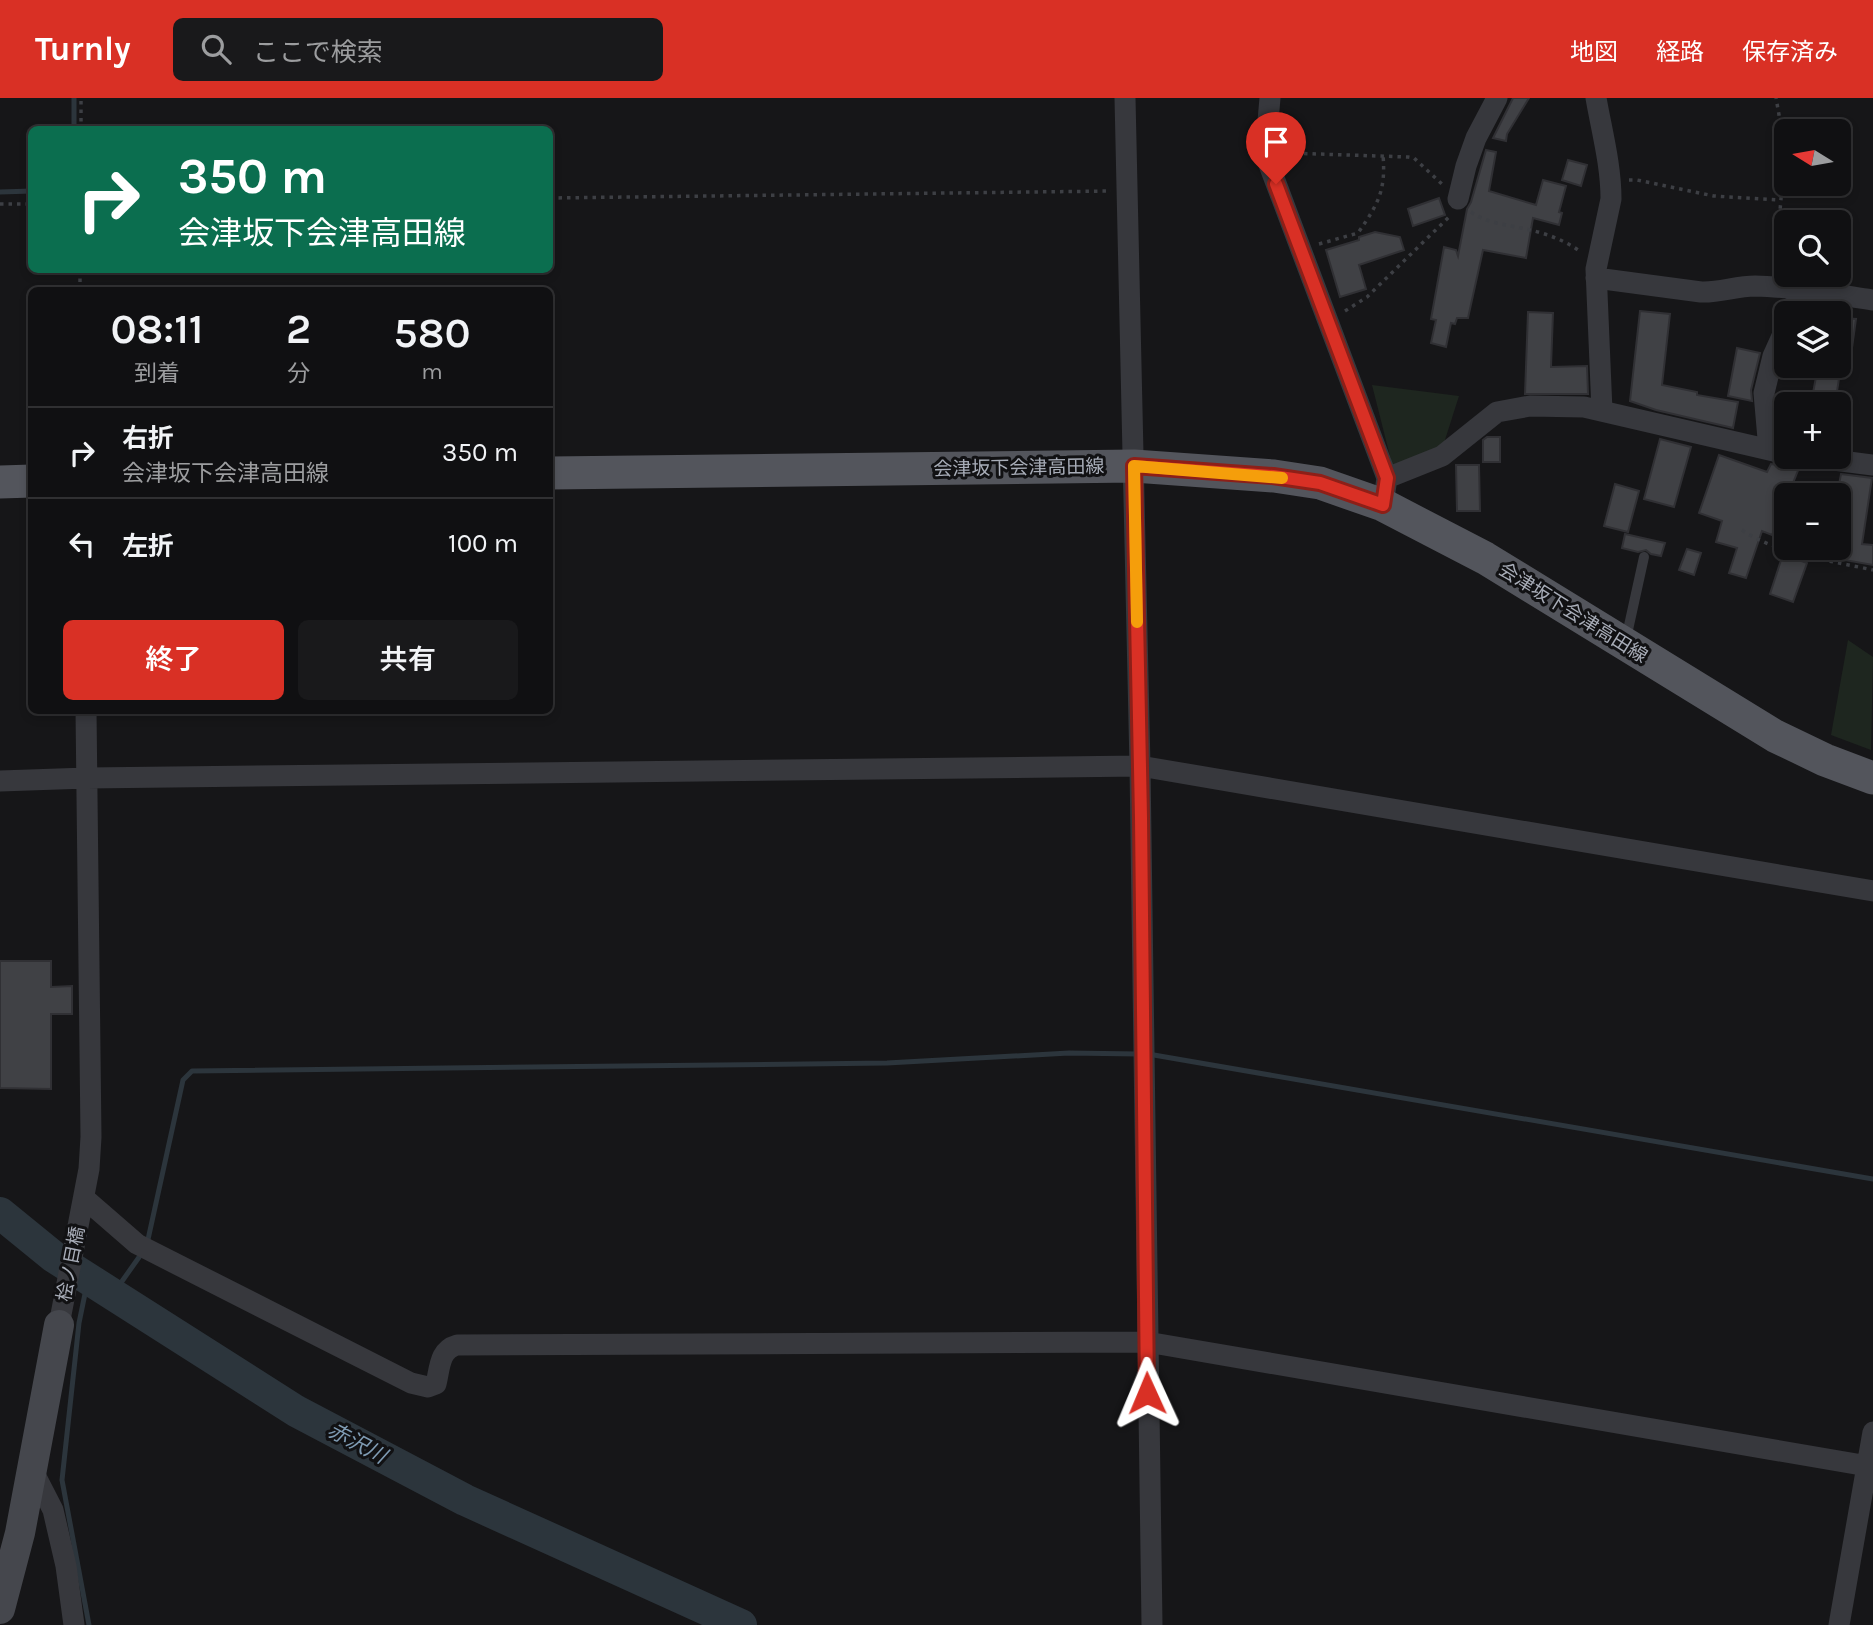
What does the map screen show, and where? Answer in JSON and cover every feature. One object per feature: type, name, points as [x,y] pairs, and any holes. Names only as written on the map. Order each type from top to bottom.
[{"type":"main road","name":"会津坂下会津高田線","points":[[553,472],[1134,466],[1273,476],[1385,492],[1485,558],[1775,736],[1825,760],[1873,778]]},
{"type":"main road","points":[[0,482],[28,481]]},
{"type":"street","points":[[1125,98],[1140,766],[1152,1625]]},
{"type":"street","points":[[1270,98],[1268,162],[1327,320],[1385,492],[1442,456],[1497,412],[1530,406],[1584,407],[1774,451]]},
{"type":"street","points":[[1460,201],[1466,166],[1476,138],[1497,98]]},
{"type":"street","points":[[1596,98],[1611,187],[1611,199],[1596,271],[1602,411]]},
{"type":"street","points":[[1596,271],[1701,292],[1751,286],[1801,289],[1873,300]]},
{"type":"street","points":[[1796,301],[1801,289]]},
{"type":"street","points":[[1774,354],[1764,393],[1774,435]]},
{"type":"street","points":[[1851,462],[1873,465]]},
{"type":"street","name":"桧ノ目橋","points":[[59,1325],[84,1200],[91,1137],[86,714]]},
{"type":"street","points":[[0,781],[1140,766],[1873,891]]},
{"type":"street","points":[[84,1200],[137,1244],[399,1377],[428,1387],[436,1384],[439,1365],[445,1353],[457,1345],[1147,1342],[1870,1467]]},
{"type":"street","points":[[0,1609],[20,1533],[59,1325]]},
{"type":"street","points":[[1839,1625],[1870,1467],[1873,1432]]},
{"type":"street","points":[[32,1469],[53,1510],[74,1625]]},
{"type":"lane","points":[[1625,645],[1644,557]]},
{"type":"path","points":[[81,98],[81,126]]},
{"type":"path","points":[[1771,287],[1777,261],[1783,176],[1783,137],[1776,98]]},
{"type":"path","points":[[1267,152],[1398,155],[1413,158],[1477,216],[1570,244],[1596,271]]},
{"type":"path","points":[[1300,248],[1358,233],[1384,183],[1383,155]]},
{"type":"path","points":[[1611,187],[1626,180],[1637,180],[1714,196],[1780,200]]},
{"type":"path","points":[[553,198],[1125,190]]},
{"type":"path","points":[[1327,320],[1367,297],[1460,201]]},
{"type":"path","points":[[0,204],[28,204]]},
{"type":"path","points":[[1742,530],[1769,543],[1818,559],[1873,570]]},
{"type":"shaded area","points":[[1372,385],[1459,396],[1444,443],[1428,456],[1393,468]]},
{"type":"shaded area","points":[[1848,640],[1873,657],[1871,750],[1831,735]]},
{"type":"building","points":[[1513,98],[1529,98],[1507,134],[1506,141],[1493,138]]},
{"type":"building","points":[[1486,150],[1496,152],[1489,191],[1536,205],[1543,180],[1566,186],[1559,212],[1562,213],[1559,225],[1533,218],[1526,258],[1483,250],[1468,318],[1457,318],[1455,324],[1451,323],[1446,347],[1431,343],[1436,320],[1431,319],[1444,247],[1456,250],[1458,256],[1467,209]]},
{"type":"building","points":[[1568,160],[1587,165],[1581,186],[1562,180]]},
{"type":"building","points":[[1439,198],[1445,215],[1413,226],[1408,209]]},
{"type":"building","points":[[1375,232],[1400,237],[1404,250],[1359,265],[1366,289],[1340,297],[1326,250]]},
{"type":"building","points":[[1640,311],[1670,314],[1662,385],[1697,392],[1697,395],[1738,402],[1733,428],[1656,410],[1630,401]]},
{"type":"building","points":[[1528,312],[1553,313],[1551,367],[1587,366],[1588,394],[1525,394]]},
{"type":"building","points":[[1851,319],[1856,319],[1851,348]]},
{"type":"building","points":[[1737,348],[1760,353],[1751,390],[1752,401],[1728,396]]},
{"type":"building","points":[[1816,378],[1839,378],[1837,392],[1813,392]]},
{"type":"building","points":[[1487,437],[1500,437],[1500,462],[1483,462],[1483,440]]},
{"type":"building","points":[[1660,439],[1691,447],[1674,507],[1644,499]]},
{"type":"building","points":[[1719,455],[1767,472],[1771,464],[1774,464],[1774,469],[1799,469],[1793,483],[1774,483],[1774,530],[1772,535],[1762,531],[1746,578],[1729,573],[1737,548],[1716,542],[1722,521],[1699,513]]},
{"type":"building","points":[[1456,465],[1479,465],[1480,511],[1457,511]]},
{"type":"building","points":[[1841,474],[1872,478],[1862,544],[1873,545],[1873,565],[1845,560],[1851,560],[1851,483],[1839,483]]},
{"type":"building","points":[[1615,484],[1639,491],[1628,532],[1604,526]]},
{"type":"building","points":[[1625,534],[1665,543],[1661,556],[1646,550],[1638,552],[1622,548]]},
{"type":"building","points":[[1687,549],[1701,553],[1694,575],[1679,570]]},
{"type":"building","points":[[1781,560],[1807,563],[1793,602],[1770,594]]},
{"type":"building","points":[[0,961],[51,961],[51,987],[72,986],[72,1014],[51,1014],[51,1089],[0,1088]]},
{"type":"waterway","points":[[74,98],[74,126]]},
{"type":"waterway","points":[[0,192],[28,191]]},
{"type":"waterway","points":[[147,1244],[183,1080],[192,1071],[887,1063],[1069,1053],[1139,1054]]},
{"type":"waterway","points":[[1148,1054],[1873,1179]]},
{"type":"waterway","name":"赤沢川","points":[[0,1213],[54,1257],[296,1411],[465,1500],[741,1625]]},
{"type":"waterway","points":[[113,1294],[142,1253]]},
{"type":"waterway","points":[[88,1279],[79,1323],[62,1480],[89,1625]]},
{"type":"slow traffic","points":[[1137,622],[1134,466],[1282,478]]},
{"type":"route","points":[[1147,1393],[1134,466],[1273,476],[1320,483],[1383,505],[1387,478],[1276,184]]}]
